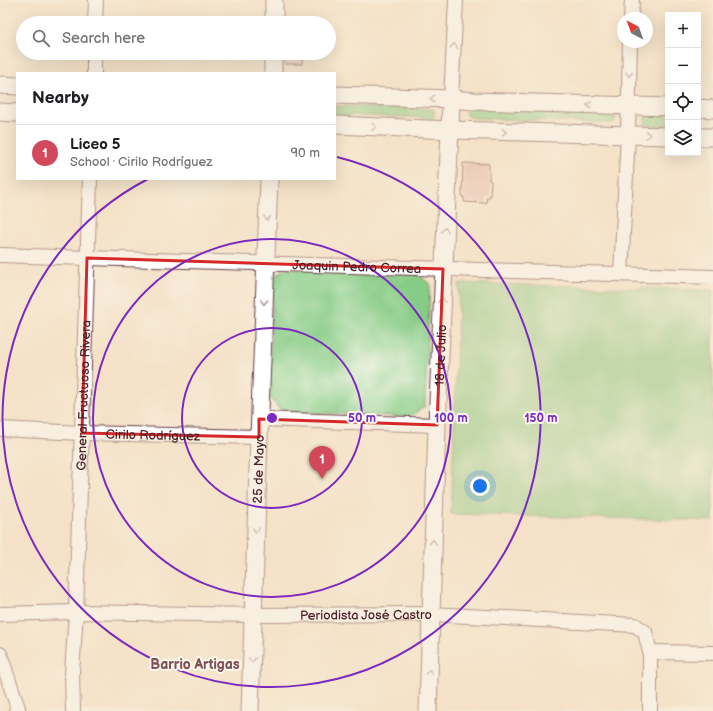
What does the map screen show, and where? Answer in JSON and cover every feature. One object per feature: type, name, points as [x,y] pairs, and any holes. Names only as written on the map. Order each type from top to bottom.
[{"type":"street","points":[[95,16],[96,0]]},
{"type":"street","points":[[274,0],[274,16]]},
{"type":"street","name":"18 de Julio","points":[[428,711],[443,269],[456,0]]},
{"type":"street","points":[[631,12],[632,0]]},
{"type":"street","points":[[621,274],[628,134],[630,48]]},
{"type":"street","points":[[94,60],[94,72]]},
{"type":"street","points":[[272,72],[273,60]]},
{"type":"street","points":[[0,85],[16,86]]},
{"type":"street","points":[[336,95],[451,99],[474,102],[665,107]]},
{"type":"street","points":[[701,108],[713,109]]},
{"type":"street","points":[[0,112],[16,113]]},
{"type":"street","points":[[336,125],[450,130],[665,136]]},
{"type":"street","points":[[701,137],[713,137]]},
{"type":"street","name":"General Fructuoso Rivera","points":[[73,711],[72,673],[76,612],[90,180]]},
{"type":"street","name":"25 de Mayo","points":[[250,711],[259,419],[269,180]]},
{"type":"street","name":"Joaquin Pedro Correa","points":[[0,255],[713,278]]},
{"type":"street","points":[[259,419],[437,425]]},
{"type":"street","name":"Cirilo Rodríguez","points":[[0,429],[82,433],[259,437]]},
{"type":"street","name":"Periodista José Castro","points":[[0,614],[76,612],[253,615],[431,614],[635,625],[645,632],[650,652],[650,711]]},
{"type":"street","points":[[650,652],[713,653]]},
{"type":"street","points":[[0,654],[18,708],[16,711]]},
{"type":"highlighted area","points":[[87,258],[443,269],[437,425],[259,419],[259,437],[82,433]]},
{"type":"green space","points":[[336,106],[434,109],[434,118],[336,115]]},
{"type":"green space","points":[[467,107],[612,111],[617,114],[617,117],[614,122],[611,123],[472,118],[465,114]]},
{"type":"green space","points":[[646,113],[665,114],[665,126],[645,125]]},
{"type":"green space","points":[[284,269],[417,274],[430,284],[425,406],[409,417],[281,411],[269,397],[273,277]]},
{"type":"green space","points":[[459,283],[713,290],[713,521],[451,514]]},
{"type":"building","points":[[285,60],[302,60],[302,64],[285,64]]},
{"type":"building","points":[[463,163],[489,164],[489,180],[491,181],[490,197],[487,197],[486,203],[464,202],[464,197],[462,197]]},
{"type":"place","name":"Liceo 5","points":[[322,479]]},
{"type":"district","name":"Barrio Artigas","points":[[195,664]]}]
